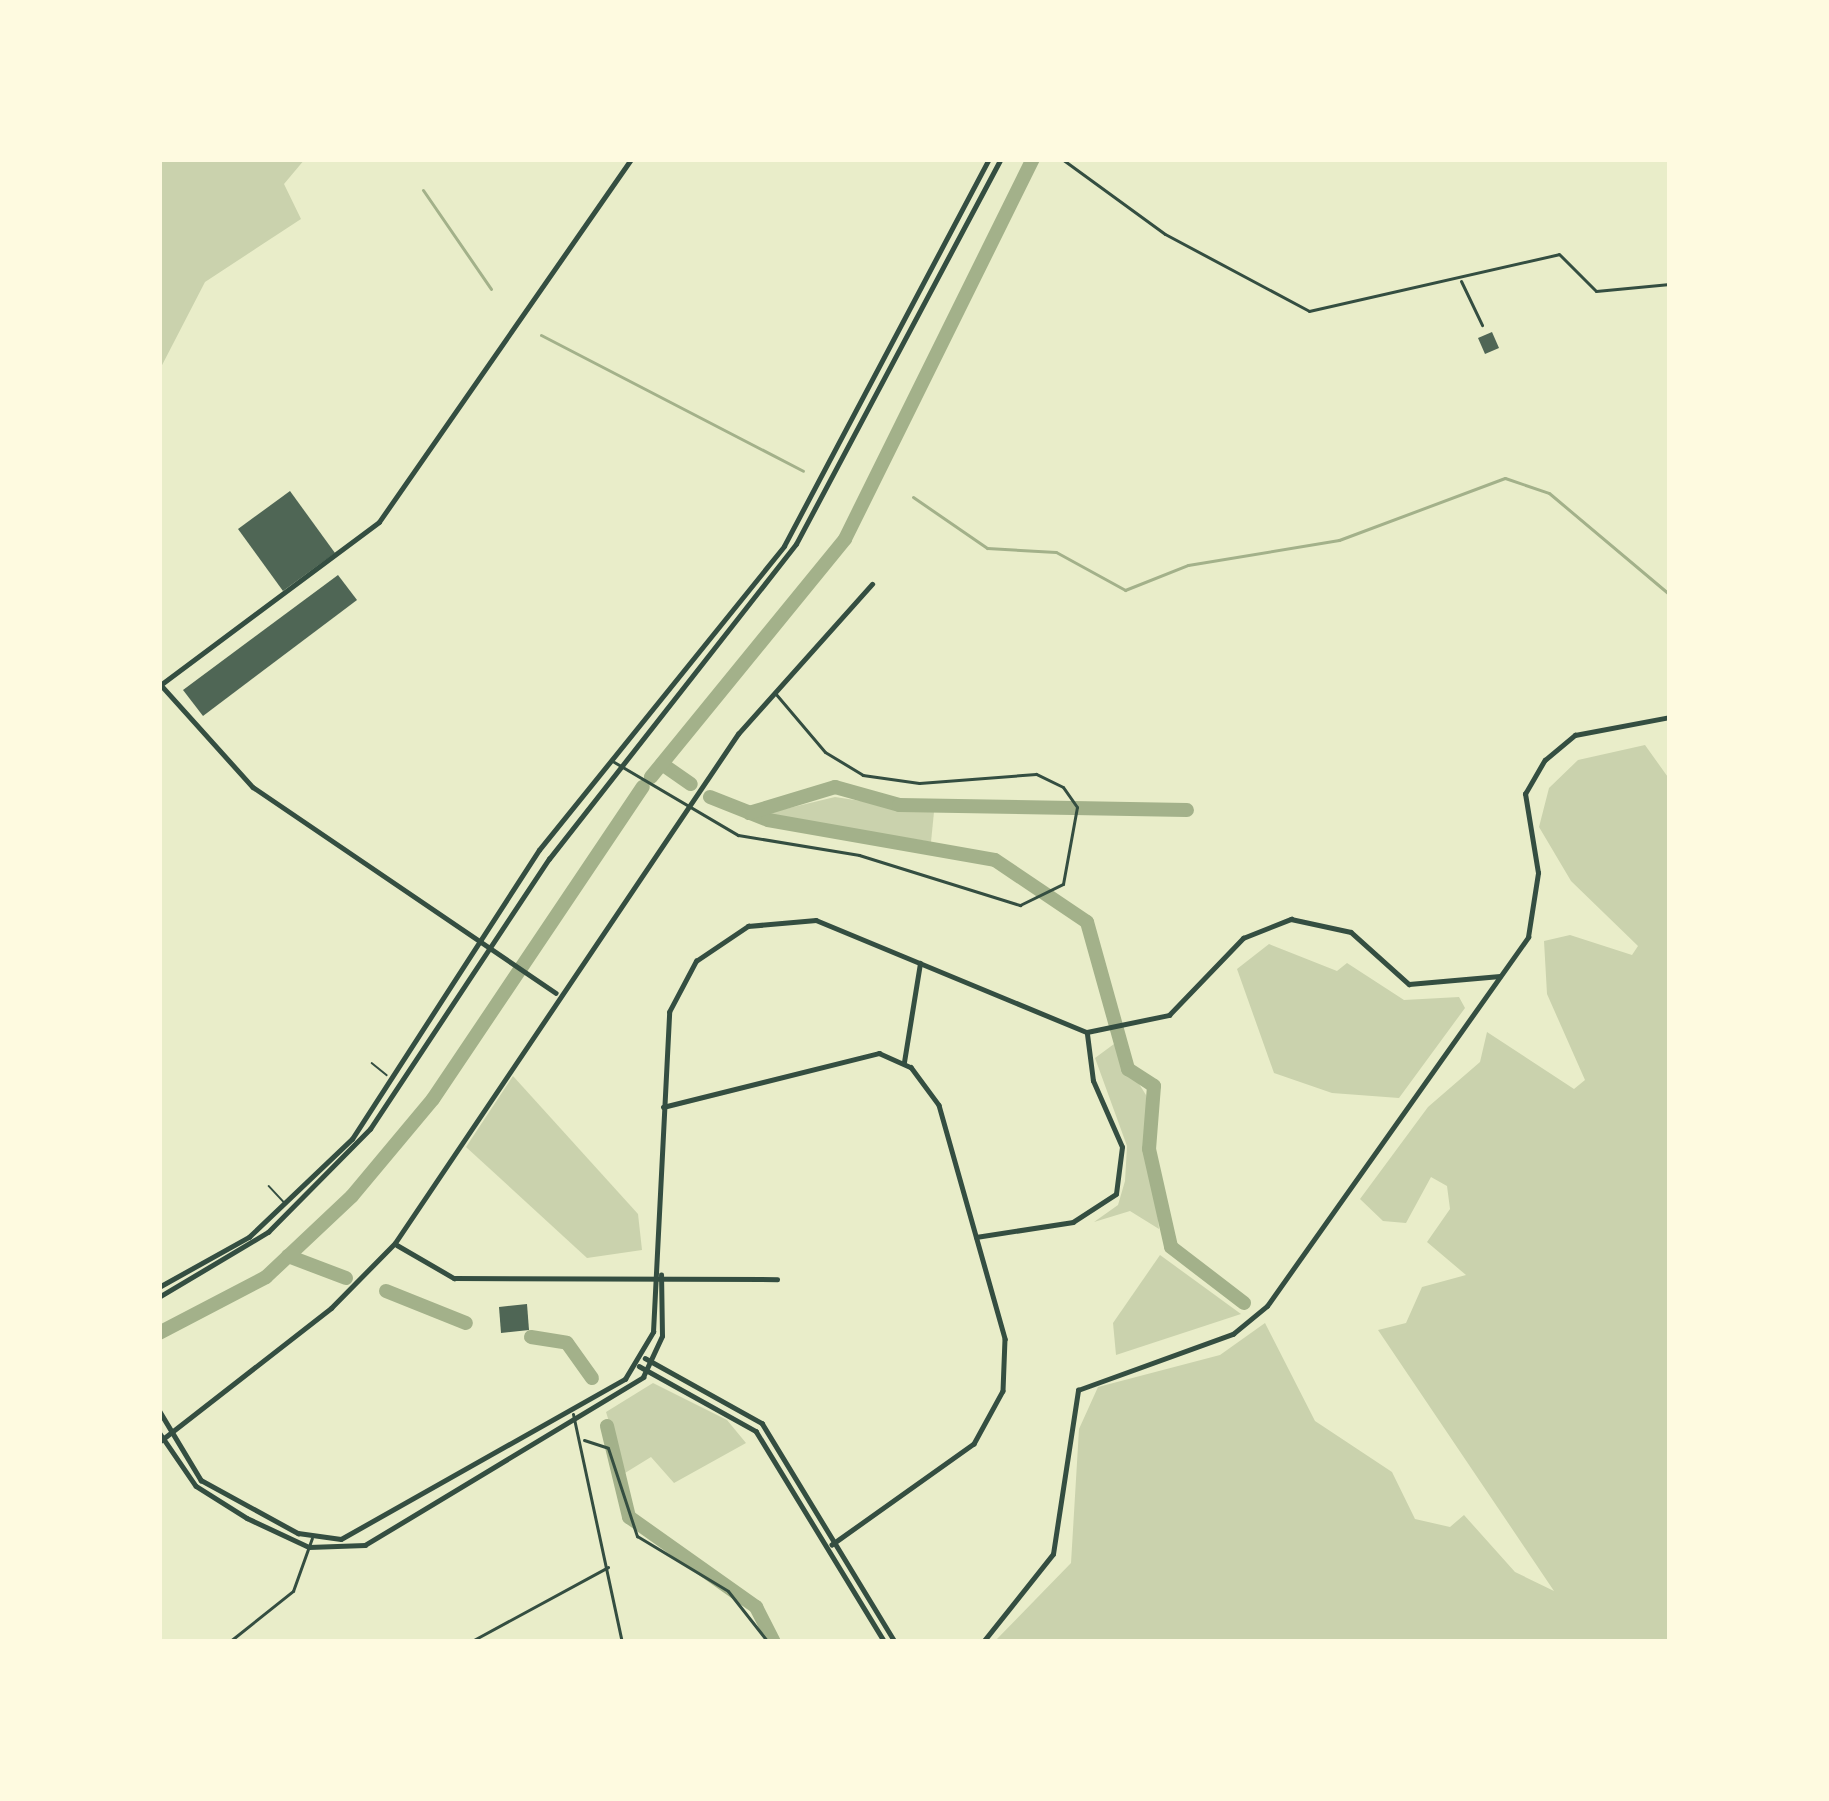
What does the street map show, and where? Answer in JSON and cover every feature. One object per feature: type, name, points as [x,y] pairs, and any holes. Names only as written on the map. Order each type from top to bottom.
[{"type":"street","points":[[557,994],[253,787],[160,686],[379,522],[631,159]]},
{"type":"street","points":[[159,1287],[287,1206],[397,1082],[478,944],[613,760],[805,514],[989,159]]},
{"type":"street","points":[[159,1297],[305,1202],[492,954],[621,768],[796,544],[1001,159]]},
{"type":"street","points":[[1062,159],[1166,234],[1309,311],[1559,254],[1596,291],[1670,284]]},
{"type":"street","points":[[1460,279],[1482,325]]},
{"type":"street","points":[[872,584],[775,692],[684,810],[395,1243],[171,1434],[160,1437],[196,1486],[309,1547],[365,1545],[579,1423],[648,1371],[653,1363],[659,1272],[669,1012],[717,941],[782,918],[816,920],[1087,1032],[1130,1030],[1169,1015],[1243,938],[1291,919],[1351,932],[1408,984],[1500,976]]},
{"type":"street","points":[[613,760],[684,810],[738,835],[1040,902],[1054,896],[1073,840],[1077,807],[1036,774],[919,783],[863,775],[815,743],[775,692]]},
{"type":"street","points":[[983,1642],[1053,1554],[1078,1390],[1233,1334],[1267,1306],[1500,976],[1536,907],[1525,794],[1545,760],[1575,736],[1670,717]]},
{"type":"street","points":[[904,1062],[920,963]]},
{"type":"street","points":[[976,1237],[1085,1218],[1116,1194],[1122,1147],[1093,1081],[1087,1032]]},
{"type":"street","points":[[663,1107],[868,1054],[904,1062],[939,1105],[1007,1356],[993,1416],[959,1457],[832,1545]]},
{"type":"street","points":[[395,1243],[454,1278],[659,1272],[777,1279]]},
{"type":"street","points":[[159,1410],[201,1480],[312,1538],[369,1532],[573,1414],[640,1366],[659,1272]]},
{"type":"street","points":[[645,1358],[763,1423],[840,1539],[895,1642]]},
{"type":"street","points":[[640,1366],[756,1431],[832,1545],[885,1642]]},
{"type":"street","points":[[573,1414],[584,1440],[622,1642]]},
{"type":"street","points":[[584,1440],[608,1448],[637,1536],[728,1591],[768,1642]]},
{"type":"street","points":[[229,1642],[293,1591],[312,1538]]},
{"type":"street","points":[[470,1642],[608,1567]]},
{"type":"lane","points":[[372,1063],[397,1082]]},
{"type":"lane","points":[[269,1186],[287,1206]]},
{"type":"green space","points":[[159,159],[305,159],[284,184],[301,219],[205,282],[159,371]]},
{"type":"green space","points":[[1645,745],[1670,780],[1670,1642],[994,1642],[1071,1563],[1079,1429],[1098,1387],[1220,1355],[1265,1323],[1315,1421],[1392,1472],[1415,1519],[1450,1527],[1464,1515],[1515,1572],[1554,1591],[1378,1330],[1406,1323],[1422,1287],[1466,1275],[1427,1242],[1450,1209],[1447,1186],[1431,1177],[1406,1223],[1383,1221],[1360,1199],[1428,1107],[1480,1062],[1487,1032],[1574,1089],[1585,1080],[1547,994],[1544,941],[1570,935],[1632,955],[1638,946],[1571,881],[1539,827],[1549,788],[1578,760]]},
{"type":"green space","points":[[835,797],[934,812],[931,842],[764,814]]},
{"type":"green space","points":[[1269,944],[1337,971],[1347,963],[1404,1000],[1459,997],[1465,1008],[1399,1098],[1332,1093],[1274,1073],[1237,969]]},
{"type":"green space","points":[[1114,1044],[1146,1095],[1159,1229],[1130,1211],[1094,1222],[1118,1205],[1125,1181],[1127,1146],[1095,1058]]},
{"type":"green space","points":[[513,1076],[638,1214],[642,1250],[587,1258],[466,1147]]},
{"type":"green space","points":[[1160,1255],[1241,1314],[1116,1355],[1113,1323]]},
{"type":"green space","points":[[653,1383],[727,1420],[746,1443],[674,1483],[651,1457],[625,1473],[606,1412]]},
{"type":"building","points":[[1492,332],[1499,348],[1485,354],[1478,338]]},
{"type":"building","points":[[290,491],[335,553],[283,591],[238,529]]},
{"type":"building","points":[[338,575],[357,600],[203,716],[183,690]]},
{"type":"building","points":[[527,1304],[529,1330],[501,1333],[499,1307]]},
{"type":"waterway","points":[[651,777],[845,539],[1033,159]]},
{"type":"waterway","points":[[423,190],[491,289]]},
{"type":"waterway","points":[[541,335],[803,471]]},
{"type":"waterway","points":[[913,497],[987,548],[1056,552],[1125,590],[1188,565],[1339,540],[1505,478],[1549,493],[1670,595]]},
{"type":"waterway","points":[[662,764],[691,784]]},
{"type":"waterway","points":[[159,1333],[266,1277],[352,1196],[433,1099],[643,787]]},
{"type":"waterway","points":[[749,813],[835,787],[899,805],[1187,810]]},
{"type":"waterway","points":[[710,797],[768,820],[995,860],[1087,922],[1128,1069],[1154,1086],[1149,1149],[1171,1247],[1244,1303]]},
{"type":"waterway","points":[[288,1256],[346,1278]]},
{"type":"waterway","points":[[386,1291],[466,1323]]},
{"type":"waterway","points":[[531,1337],[567,1343],[592,1378]]},
{"type":"waterway","points":[[607,1426],[629,1517],[756,1607],[774,1642]]}]
